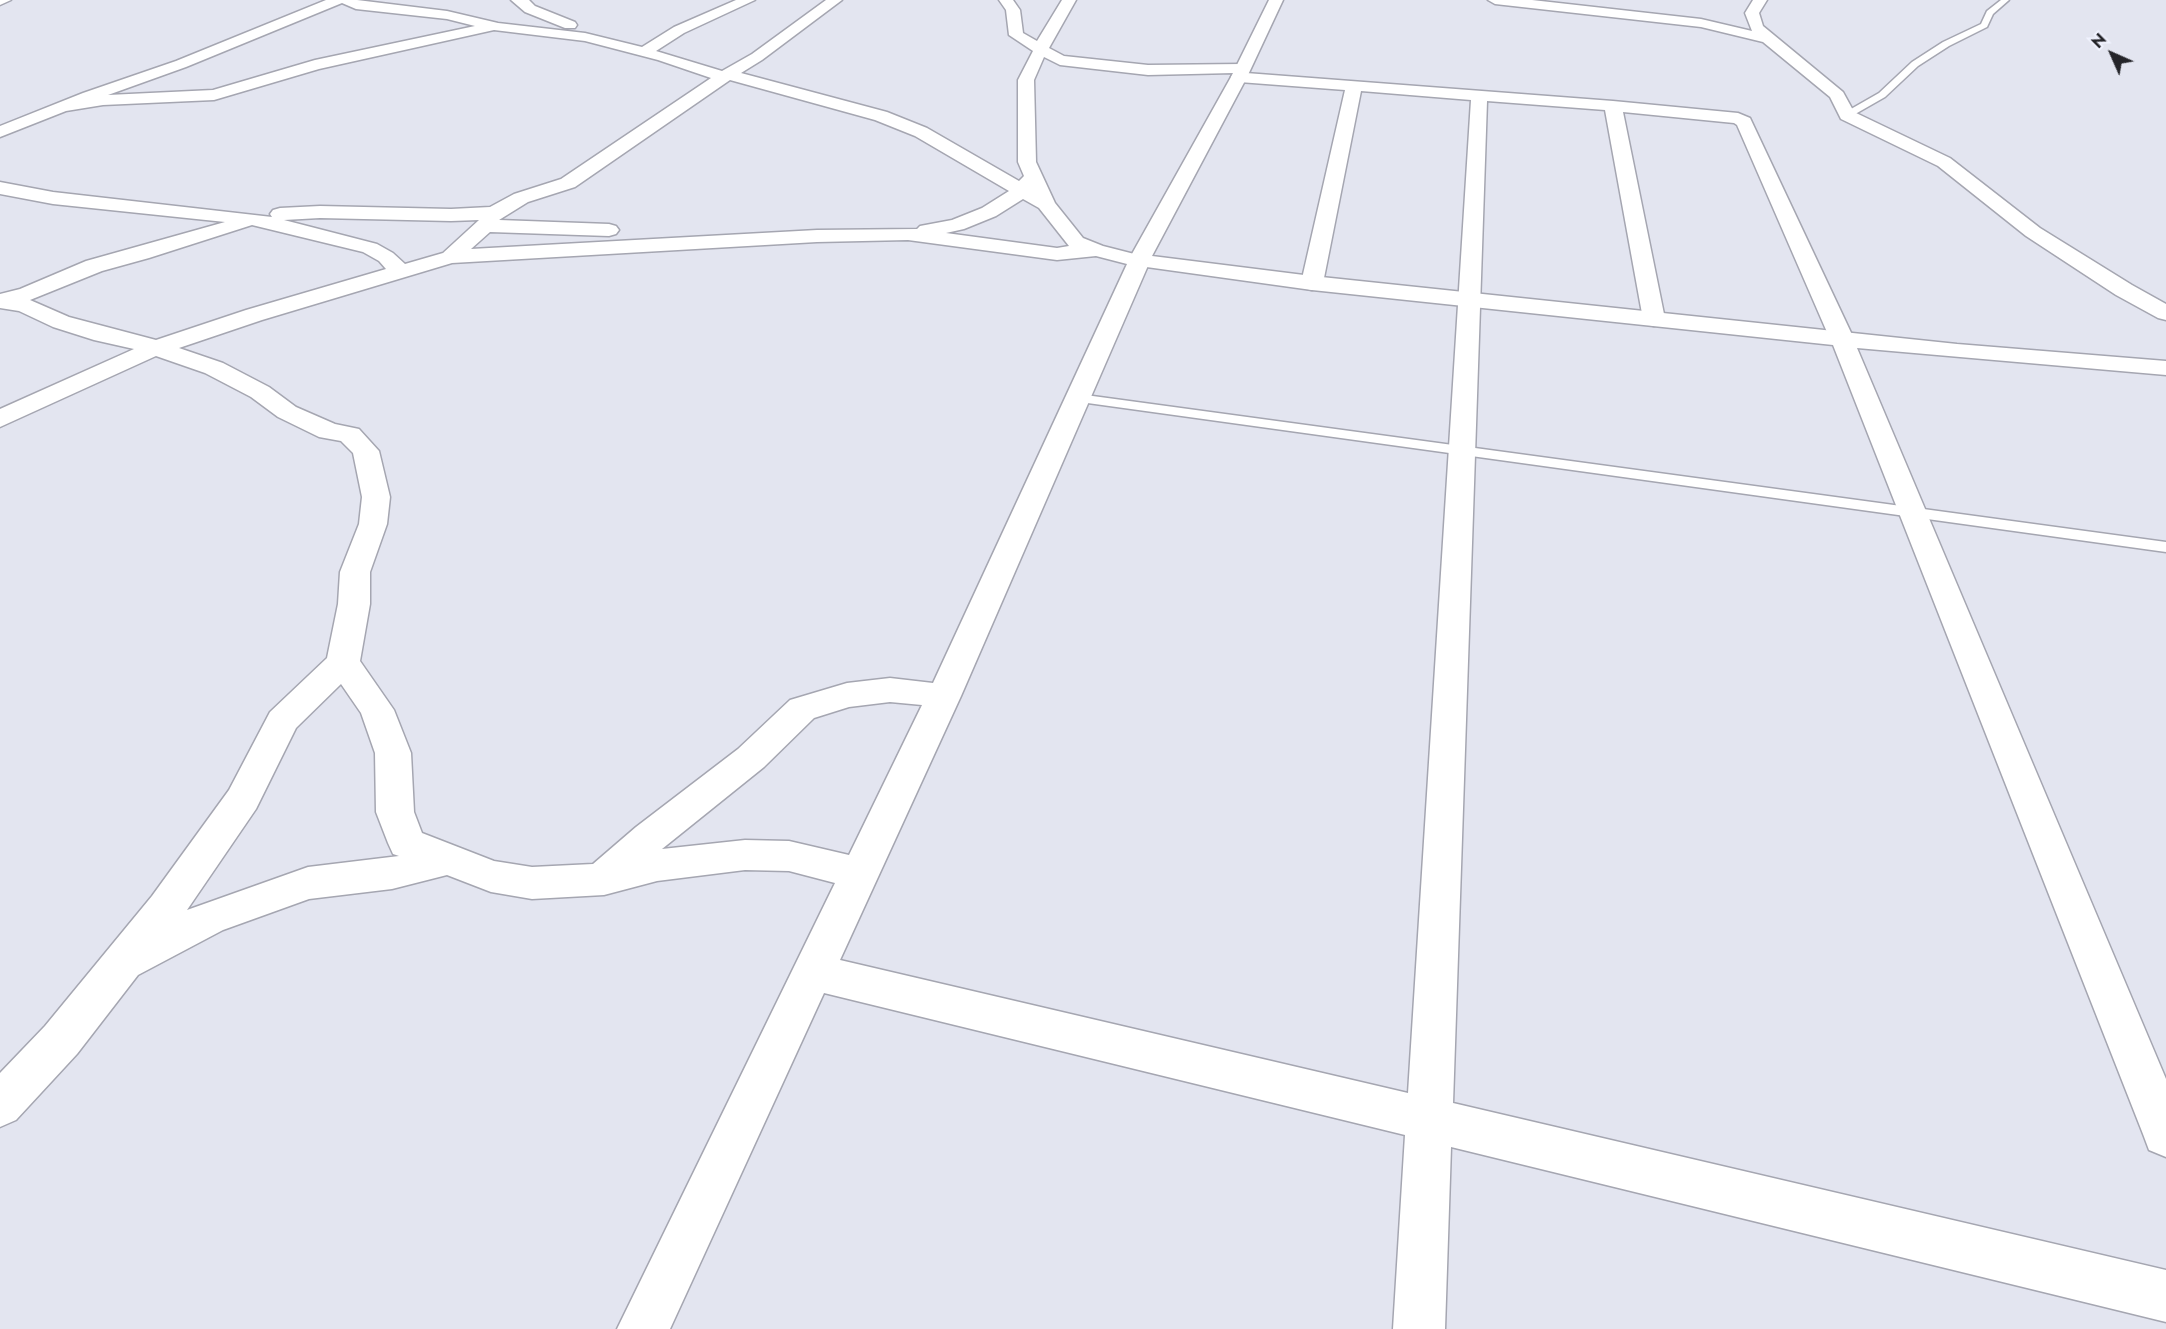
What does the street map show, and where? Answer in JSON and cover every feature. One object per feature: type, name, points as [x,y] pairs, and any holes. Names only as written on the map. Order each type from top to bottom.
[{"type":"street","points":[[0,132],[62,107],[96,98],[338,0]]},
{"type":"street","points":[[347,0],[356,5],[447,15],[494,26],[585,38],[812,95],[891,120],[921,132],[1027,184],[1076,242],[1096,250],[1139,261],[1312,283],[1957,351],[2166,368]]},
{"type":"street","points":[[518,0],[527,4],[530,9],[562,21],[585,38]]},
{"type":"street","points":[[644,52],[679,30],[748,0]]},
{"type":"street","points":[[450,257],[490,219],[521,198],[568,183],[726,75],[757,57],[835,0]]},
{"type":"street","points":[[1006,0],[1014,10],[1016,35],[1060,60],[1121,69],[1240,73],[1354,86],[1724,115],[1744,122],[1842,339],[2166,1134]]},
{"type":"street","points":[[908,234],[957,225],[989,212],[1012,199],[1027,184],[1026,80],[1051,28],[1069,0]]},
{"type":"street","points":[[643,1329],[944,696],[1139,261],[1240,73],[1276,0]]},
{"type":"street","points":[[1495,0],[1701,23],[1768,39]]},
{"type":"street","points":[[1701,23],[1734,19],[1752,13],[1760,0]]},
{"type":"street","points":[[1752,13],[1756,27],[1768,39],[1838,95],[1847,115],[1944,162],[2033,232],[2124,291],[2166,313]]},
{"type":"street","points":[[96,98],[214,95],[315,65],[494,26]]},
{"type":"street","points":[[1312,283],[1354,86]]},
{"type":"street","points":[[1419,1329],[1479,96]]},
{"type":"street","points":[[1613,106],[1654,319]]},
{"type":"street","points":[[0,188],[53,198],[261,220],[370,248],[386,257],[400,271]]},
{"type":"street","points":[[232,216],[320,212],[451,215],[656,235],[684,244]]},
{"type":"street","points":[[0,301],[28,294],[94,266],[142,254],[230,225],[261,220]]},
{"type":"street","points":[[0,419],[153,349],[254,315],[450,257],[818,236],[908,234],[1057,254],[1096,250]]},
{"type":"street","points":[[0,301],[25,306],[61,322],[102,335],[129,339],[214,368],[260,392],[286,412],[328,431],[350,435],[366,451],[376,497],[373,524],[355,572],[354,604],[343,662],[282,721],[243,799],[166,908],[61,1040],[0,1105]]},
{"type":"street","points":[[343,662],[377,710],[393,753],[395,812],[407,843],[491,876],[532,883],[604,879],[657,865],[745,855],[789,856],[860,873]]},
{"type":"street","points":[[604,879],[649,838],[751,758],[802,709],[847,695],[890,690],[944,696]]},
{"type":"street","points":[[120,965],[209,918],[308,883],[392,873],[451,859]]},
{"type":"street","points":[[813,972],[2166,1296]]},
{"type":"lane","points":[[1847,115],[1882,95],[1915,64],[1946,44],[1984,25],[1990,13],[2005,0]]},
{"type":"lane","points":[[1078,398],[2166,547]]}]
